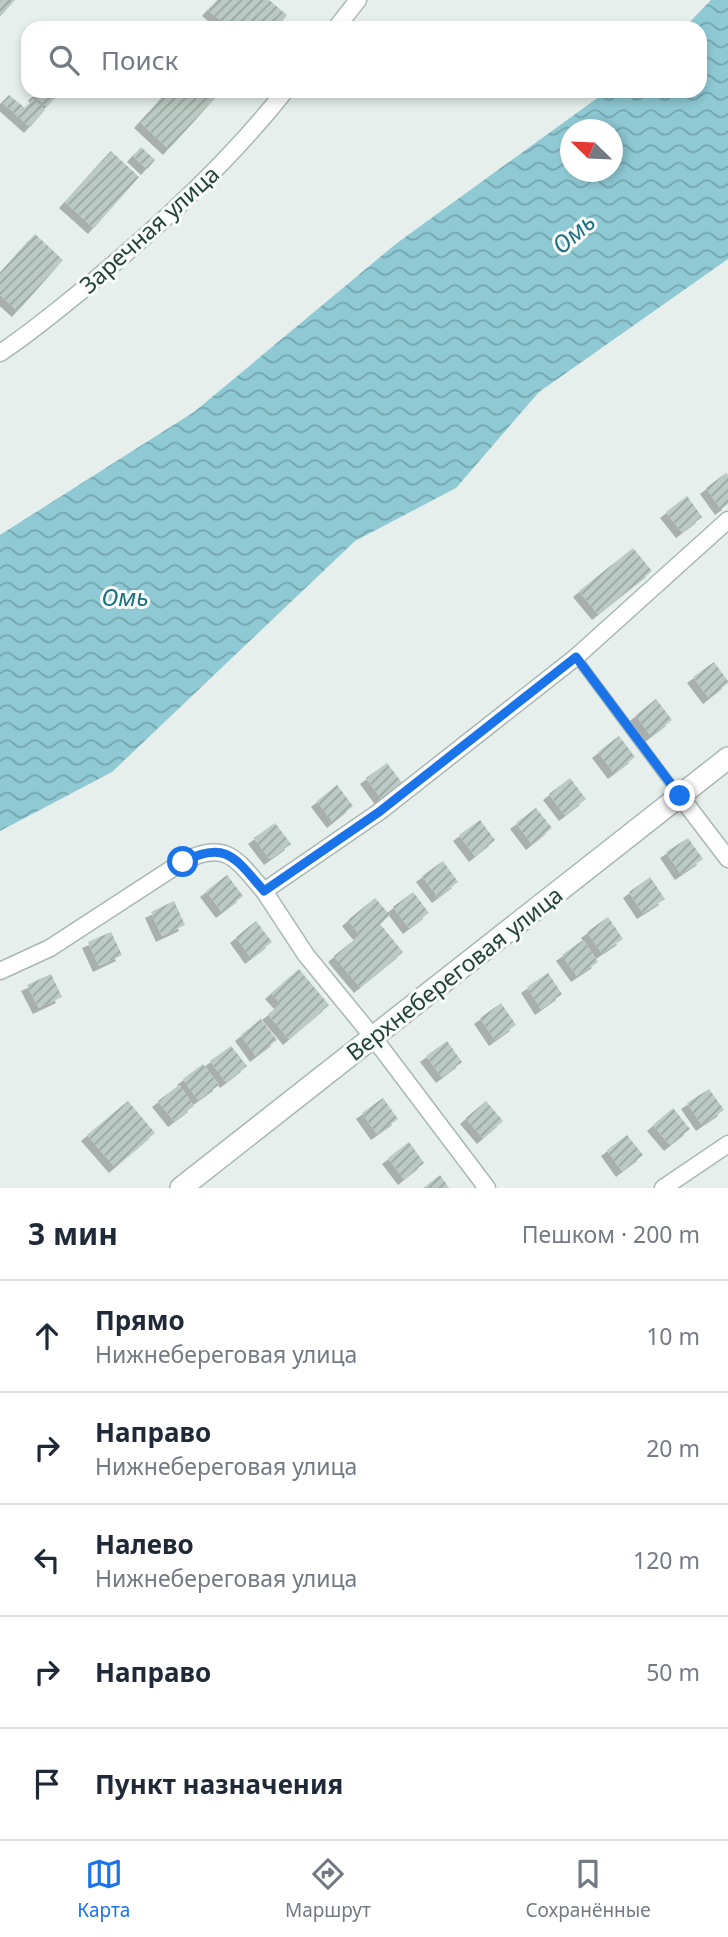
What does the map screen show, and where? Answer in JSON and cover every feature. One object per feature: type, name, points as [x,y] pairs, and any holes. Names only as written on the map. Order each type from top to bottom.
[{"type":"street","points":[[342,21],[358,0]]},
{"type":"street","name":"Заречная улица","points":[[0,353],[27,336],[111,266],[194,191],[279,98]]},
{"type":"street","points":[[264,891],[379,812],[576,657],[728,520]]},
{"type":"street","name":"Верхнебереговая улица","points":[[181,1188],[728,758]]},
{"type":"street","points":[[680,796],[728,859]]},
{"type":"street","points":[[0,971],[50,948],[199,853],[217,851],[235,858],[264,891],[306,955],[373,1037],[487,1188]]},
{"type":"street","points":[[663,1188],[728,1144]]},
{"type":"lane","points":[[576,657],[680,796]]},
{"type":"water","name":"Омь","points":[[711,0],[728,0],[728,259],[539,392],[456,488],[355,541],[112,772],[0,831],[0,535],[194,412],[397,243],[560,125],[560,182],[623,182],[623,119],[568,119],[597,98],[707,98],[707,21],[691,21]]},
{"type":"building","points":[[0,0],[15,0],[0,17]]},
{"type":"building","points":[[217,0],[269,0],[287,15],[282,21],[221,21],[208,10]]},
{"type":"building","points":[[9,95],[25,108],[33,99],[45,110],[30,127],[2,102]]},
{"type":"building","points":[[37,98],[55,98],[47,107]]},
{"type":"building","points":[[162,98],[215,98],[169,149],[140,122]]},
{"type":"building","points":[[141,147],[155,160],[147,169],[133,156]]},
{"type":"building","points":[[111,151],[139,177],[94,228],[65,202]]},
{"type":"building","points":[[35,234],[63,260],[18,311],[0,295],[0,273]]},
{"type":"building","points":[[726,473],[728,504],[721,509],[706,488]]},
{"type":"building","points":[[687,496],[702,517],[682,532],[666,512]]},
{"type":"building","points":[[633,548],[652,571],[598,614],[579,591]]},
{"type":"building","points":[[714,662],[728,683],[709,698],[693,677]]},
{"type":"building","points":[[656,699],[672,720],[651,736],[636,715]]},
{"type":"building","points":[[619,736],[635,757],[614,773],[598,752]]},
{"type":"building","points":[[387,763],[403,784],[382,800],[366,778]]},
{"type":"building","points":[[570,778],[586,799],[565,815],[549,794]]},
{"type":"building","points":[[337,785],[353,806],[333,822],[317,801]]},
{"type":"building","points":[[536,808],[552,828],[532,844],[516,823]]},
{"type":"building","points":[[480,820],[495,840],[475,856],[459,835]]},
{"type":"building","points":[[275,823],[291,844],[270,859],[254,838]]},
{"type":"building","points":[[688,838],[703,859],[681,874],[666,852]]},
{"type":"building","points":[[443,861],[458,882],[438,897],[422,876]]},
{"type":"building","points":[[227,875],[243,896],[222,912],[206,891]]},
{"type":"building","points":[[650,877],[665,899],[643,913],[629,892]]},
{"type":"building","points":[[413,892],[429,913],[409,928],[393,907]]},
{"type":"building","points":[[375,898],[390,915],[380,924],[403,952],[360,987],[334,956],[360,935],[348,920]]},
{"type":"building","points":[[174,901],[185,925],[162,936],[151,912]]},
{"type":"building","points":[[608,917],[623,939],[602,953],[587,932]]},
{"type":"building","points":[[256,921],[272,942],[251,958],[236,937]]},
{"type":"building","points":[[111,932],[122,955],[99,966],[88,942]]},
{"type":"building","points":[[583,940],[598,962],[577,976],[562,955]]},
{"type":"building","points":[[299,969],[329,1005],[289,1039],[268,1014],[281,1004],[271,993]]},
{"type":"building","points":[[548,973],[562,994],[541,1009],[527,987]]},
{"type":"building","points":[[51,974],[62,997],[39,1008],[27,985]]},
{"type":"building","points":[[501,1003],[516,1025],[495,1040],[480,1018]]},
{"type":"building","points":[[261,1019],[277,1040],[256,1056],[241,1035]]},
{"type":"building","points":[[447,1041],[462,1062],[442,1077],[426,1056]]},
{"type":"building","points":[[231,1046],[247,1066],[226,1082],[210,1061]]},
{"type":"building","points":[[203,1064],[219,1085],[198,1100],[183,1079]]},
{"type":"building","points":[[179,1085],[194,1106],[174,1121],[158,1101]]},
{"type":"building","points":[[709,1089],[724,1110],[702,1125],[687,1103]]},
{"type":"building","points":[[383,1098],[398,1119],[377,1134],[362,1113]]},
{"type":"building","points":[[128,1101],[155,1133],[115,1167],[87,1135]]},
{"type":"building","points":[[486,1101],[503,1121],[483,1138],[466,1118]]},
{"type":"building","points":[[673,1108],[690,1129],[670,1145],[653,1125]]},
{"type":"building","points":[[627,1135],[643,1155],[622,1171],[607,1150]]},
{"type":"building","points":[[409,1142],[424,1163],[404,1179],[388,1158]]},
{"type":"building","points":[[440,1175],[449,1188],[423,1188]]},
{"type":"route","points":[[183,862],[199,853],[217,851],[235,858],[264,891],[379,812],[576,657],[680,796]]}]
